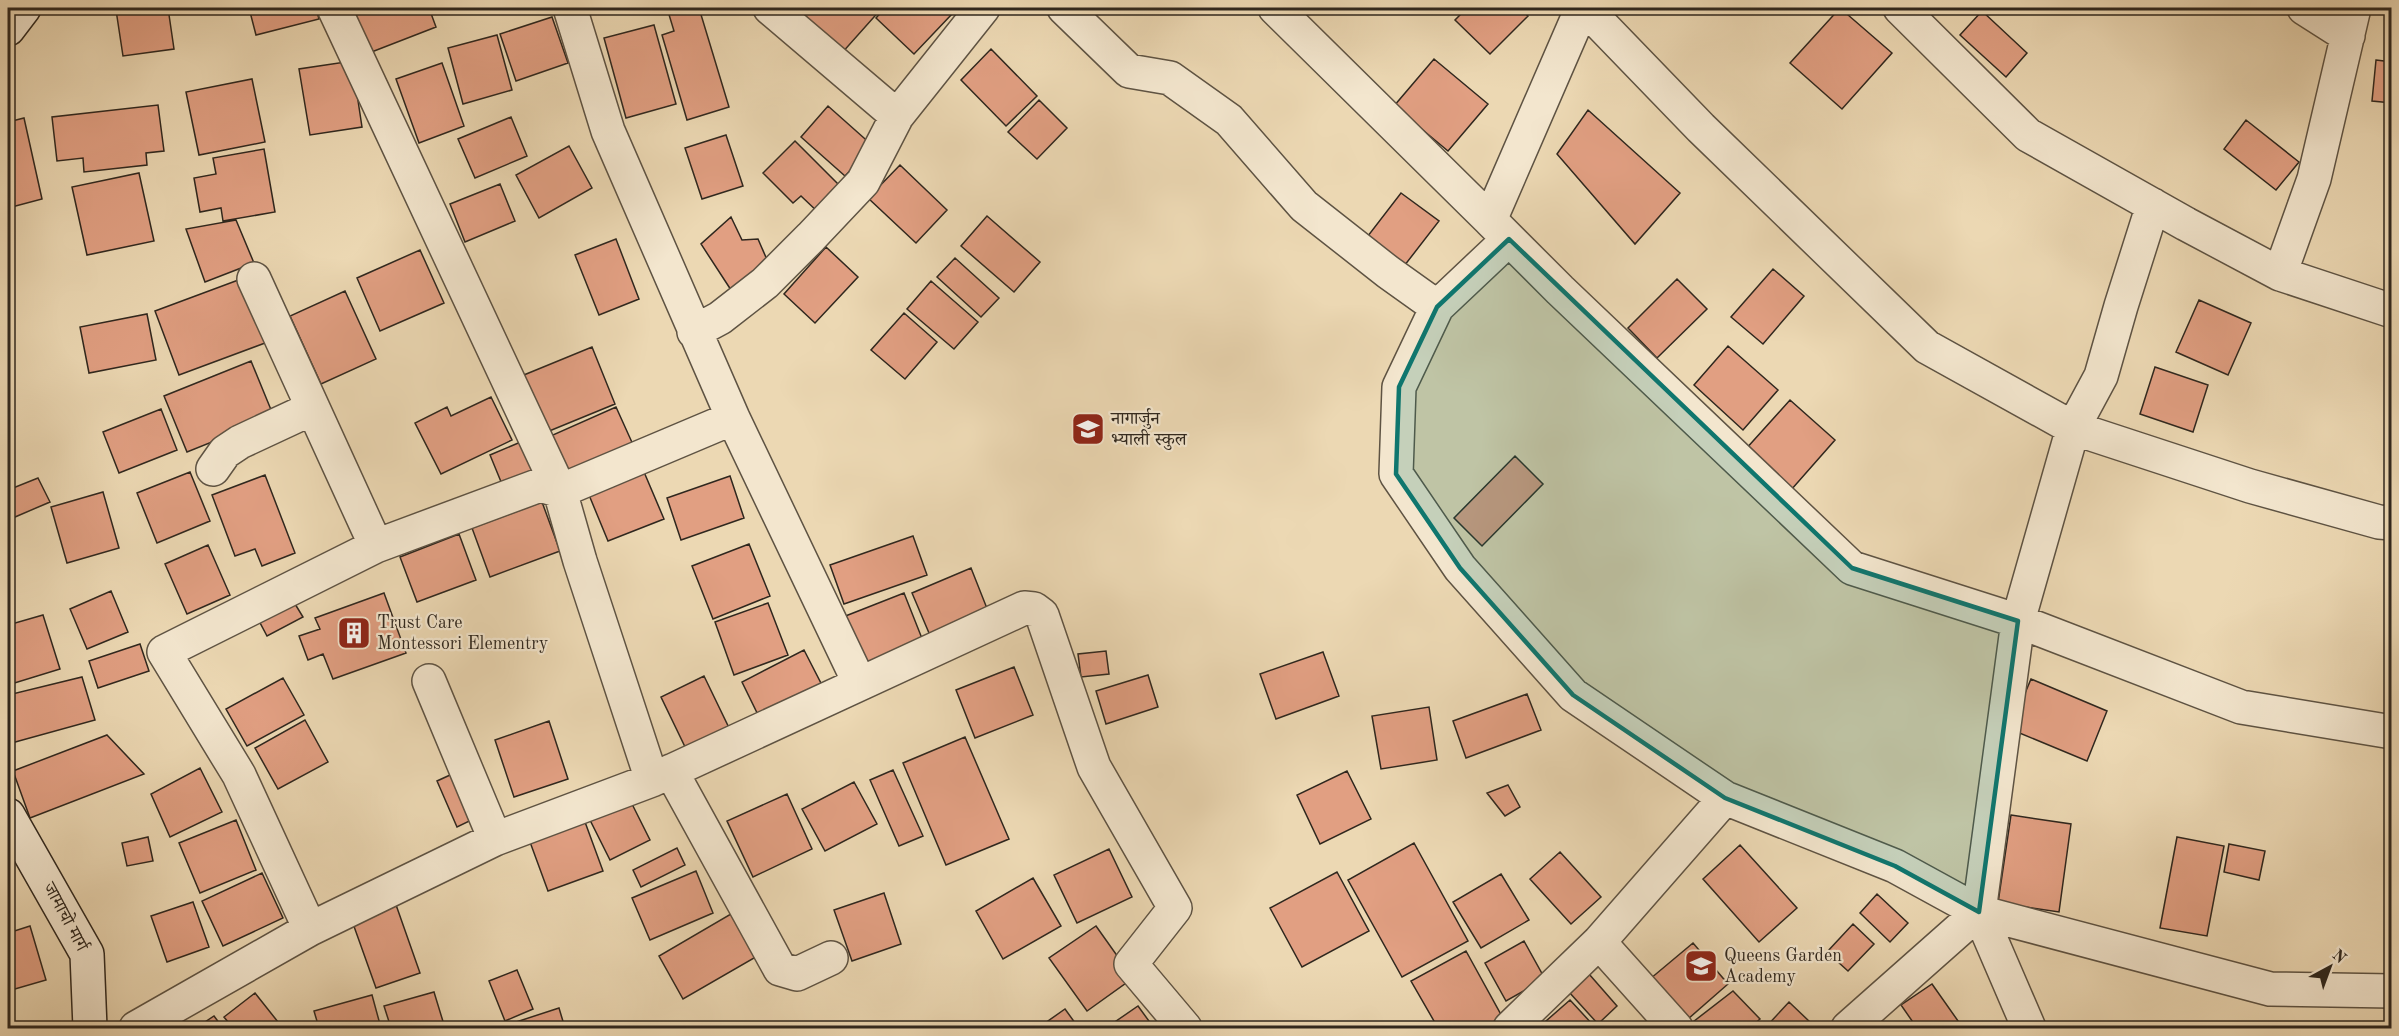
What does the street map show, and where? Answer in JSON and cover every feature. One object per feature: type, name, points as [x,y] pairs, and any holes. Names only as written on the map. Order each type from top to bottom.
[{"type":"street","points":[[8,29],[24,8]]},
{"type":"street","points":[[334,8],[560,492],[580,561],[661,775],[780,969],[797,974],[831,957]]},
{"type":"street","points":[[570,8],[608,131],[694,332],[859,682]]},
{"type":"street","points":[[770,8],[897,116]]},
{"type":"street","points":[[694,332],[720,318],[765,283],[863,182],[897,116],[983,8]]},
{"type":"street","points":[[1064,8],[1129,71],[1170,78],[1229,120],[1304,206],[1437,307]]},
{"type":"street","points":[[1275,8],[1500,230],[1852,568],[2018,621],[2241,707],[2391,732]]},
{"type":"street","points":[[2391,523],[2379,522],[2250,486],[2073,428],[1927,347],[1701,128],[1584,8],[1500,230],[1437,307],[1399,387],[1396,474],[1460,568],[1573,695],[1725,798],[1895,866],[1979,912],[2270,988],[2391,991]]},
{"type":"street","points":[[1900,8],[2028,135],[2280,274],[2391,311]]},
{"type":"street","points":[[2280,274],[2314,179],[2351,22],[2304,8]]},
{"type":"street","points":[[2029,1029],[1979,912],[2018,621],[2073,428],[2101,376],[2153,205]]},
{"type":"street","points":[[254,279],[376,546]]},
{"type":"street","points":[[213,469],[225,452],[240,442],[313,408]]},
{"type":"street","points":[[310,929],[239,775],[164,652],[376,546],[540,485],[560,492],[733,418]]},
{"type":"street","points":[[136,1029],[310,929],[495,839],[661,775],[1024,608],[1034,609],[1042,615],[1094,767],[1175,908],[1131,964],[1185,1029]]},
{"type":"street","points":[[429,681],[495,839]]},
{"type":"street","points":[[1510,1029],[1599,942],[1725,798]]},
{"type":"street","name":"जामाचो मार्ग","points":[[8,815],[87,954],[90,1029]]},
{"type":"street","points":[[1848,1029],[1979,912]]},
{"type":"street","points":[[1599,942],[1676,1029]]},
{"type":"highlighted area","points":[[1509,239],[1852,568],[2018,621],[1979,912],[1895,866],[1725,798],[1573,695],[1460,568],[1396,474],[1399,387],[1437,307]]},
{"type":"building","points":[[168,8],[174,49],[123,56],[116,10]]},
{"type":"building","points":[[249,8],[316,8],[319,19],[256,35]]},
{"type":"building","points":[[351,8],[429,8],[436,27],[369,53]]},
{"type":"building","points":[[667,8],[699,8],[729,107],[687,120],[662,35],[674,31]]},
{"type":"building","points":[[800,8],[882,8],[841,54],[795,14]]},
{"type":"building","points":[[885,8],[946,8],[952,14],[914,54],[876,18]]},
{"type":"building","points":[[1467,8],[1519,8],[1528,16],[1490,54],[1455,20]]},
{"type":"building","points":[[1840,8],[1892,53],[1842,109],[1790,63]]},
{"type":"building","points":[[1982,11],[2027,53],[2006,77],[1960,35]]},
{"type":"building","points":[[552,17],[568,63],[516,81],[500,34]]},
{"type":"building","points":[[654,25],[676,104],[626,118],[604,38]]},
{"type":"building","points":[[497,35],[512,90],[463,104],[448,48]]},
{"type":"building","points":[[991,49],[1037,96],[1006,126],[961,80]]},
{"type":"building","points":[[1434,59],[1488,104],[1448,151],[1394,106]]},
{"type":"building","points":[[2376,60],[2392,62],[2392,103],[2372,101]]},
{"type":"building","points":[[352,61],[362,127],[310,135],[299,69]]},
{"type":"building","points":[[442,63],[464,126],[419,143],[396,79]]},
{"type":"building","points":[[252,79],[265,142],[199,155],[186,92]]},
{"type":"building","points":[[1039,100],[1067,128],[1037,159],[1008,132]]},
{"type":"building","points":[[158,105],[164,151],[146,153],[147,165],[84,172],[83,158],[57,161],[52,117]]},
{"type":"building","points":[[828,106],[873,146],[845,176],[801,137]]},
{"type":"building","points":[[1588,110],[1680,193],[1635,244],[1557,154]]},
{"type":"building","points":[[511,117],[527,156],[475,178],[458,139]]},
{"type":"building","points":[[24,118],[42,199],[8,208],[8,122]]},
{"type":"building","points":[[2246,120],[2299,162],[2276,190],[2224,149]]},
{"type":"building","points":[[726,135],[743,186],[702,199],[685,148]]},
{"type":"building","points":[[795,141],[844,190],[820,214],[801,196],[793,203],[763,173]]},
{"type":"building","points":[[569,146],[592,188],[539,218],[516,175]]},
{"type":"building","points":[[264,149],[275,212],[223,221],[221,208],[200,212],[194,178],[216,174],[213,158]]},
{"type":"building","points":[[900,165],[947,210],[916,243],[868,198]]},
{"type":"building","points":[[139,173],[154,241],[87,255],[72,187]]},
{"type":"building","points":[[500,184],[515,221],[465,242],[450,204]]},
{"type":"building","points":[[1401,193],[1439,221],[1401,270],[1364,241]]},
{"type":"building","points":[[987,216],[1040,262],[1014,292],[961,246]]},
{"type":"building","points":[[731,217],[742,240],[758,239],[768,262],[733,293],[701,244]]},
{"type":"building","points":[[236,220],[254,263],[205,282],[186,229]]},
{"type":"building","points":[[616,239],[639,299],[599,315],[575,255]]},
{"type":"building","points":[[826,247],[858,277],[815,323],[784,294]]},
{"type":"building","points":[[420,250],[444,303],[380,331],[357,278]]},
{"type":"building","points":[[955,258],[999,298],[981,317],[937,277]]},
{"type":"building","points":[[1773,269],[1804,296],[1763,344],[1731,317]]},
{"type":"building","points":[[241,279],[265,343],[179,375],[155,311]]},
{"type":"building","points":[[1677,279],[1707,309],[1657,358],[1628,328]]},
{"type":"building","points":[[931,281],[978,322],[954,349],[907,309]]},
{"type":"building","points":[[345,291],[376,359],[321,384],[290,316]]},
{"type":"building","points":[[2199,300],[2251,323],[2228,375],[2176,352]]},
{"type":"building","points":[[904,313],[937,342],[905,379],[871,350]]},
{"type":"building","points":[[147,314],[156,360],[89,373],[80,327]]},
{"type":"building","points":[[1728,346],[1778,390],[1743,430],[1694,385]]},
{"type":"building","points":[[592,347],[615,404],[542,434],[519,377]]},
{"type":"building","points":[[251,361],[274,417],[187,452],[164,396]]},
{"type":"building","points":[[2155,367],[2208,385],[2193,432],[2140,414]]},
{"type":"building","points":[[491,397],[512,440],[441,474],[415,423],[447,407],[451,416]]},
{"type":"building","points":[[1790,400],[1835,440],[1791,490],[1745,450]]},
{"type":"building","points":[[616,407],[635,449],[566,480],[546,438]]},
{"type":"building","points":[[161,409],[177,450],[119,473],[103,432]]},
{"type":"building","points":[[523,441],[537,475],[504,489],[490,455]]},
{"type":"building","points":[[1515,456],[1543,484],[1482,546],[1454,518]]},
{"type":"building","points":[[190,472],[210,521],[157,543],[137,493]]},
{"type":"building","points":[[644,472],[664,519],[608,541],[589,495]]},
{"type":"building","points":[[265,475],[295,553],[262,566],[255,549],[235,556],[212,495]]},
{"type":"building","points":[[730,476],[744,518],[681,540],[667,498]]},
{"type":"building","points":[[38,478],[50,502],[8,520],[8,490]]},
{"type":"building","points":[[103,492],[119,548],[67,563],[51,507]]},
{"type":"building","points":[[542,502],[560,551],[490,577],[472,528]]},
{"type":"building","points":[[459,534],[476,580],[417,602],[400,557]]},
{"type":"building","points":[[913,536],[927,575],[844,604],[830,565]]},
{"type":"building","points":[[749,544],[770,596],[713,619],[692,566]]},
{"type":"building","points":[[208,545],[230,595],[187,614],[165,564]]},
{"type":"building","points":[[971,568],[990,616],[932,640],[912,593]]},
{"type":"building","points":[[111,591],[128,632],[87,649],[70,609]]},
{"type":"building","name":"Trust Care Montessori Elementry","points":[[384,593],[406,653],[333,679],[323,654],[308,660],[299,636],[320,629],[315,618]]},
{"type":"building","points":[[904,593],[925,646],[863,670],[843,617]]},
{"type":"building","points":[[292,599],[303,617],[267,636],[257,617]]},
{"type":"building","points":[[768,603],[788,655],[734,675],[715,622]]},
{"type":"building","points":[[43,615],[60,669],[8,685],[8,625]]},
{"type":"building","points":[[140,644],[149,671],[98,688],[89,661]]},
{"type":"building","points":[[804,650],[826,693],[763,725],[742,682]]},
{"type":"building","points":[[1106,651],[1109,674],[1081,677],[1078,654]]},
{"type":"building","points":[[1323,652],[1339,696],[1276,719],[1260,674]]},
{"type":"building","points":[[1014,667],[1033,715],[975,738],[956,690]]},
{"type":"building","points":[[1148,675],[1158,707],[1106,724],[1096,691]]},
{"type":"building","points":[[704,676],[731,732],[688,753],[661,697]]},
{"type":"building","points":[[82,677],[95,720],[8,744],[8,695]]},
{"type":"building","points":[[283,678],[304,715],[247,746],[226,709]]},
{"type":"building","points":[[2031,679],[2107,711],[2087,761],[2010,729]]},
{"type":"building","points":[[1527,694],[1541,730],[1466,758],[1453,721]]},
{"type":"building","points":[[1429,707],[1437,760],[1381,769],[1372,716]]},
{"type":"building","points":[[305,720],[328,762],[278,789],[255,748]]},
{"type":"building","points":[[549,721],[568,779],[514,797],[495,740]]},
{"type":"building","points":[[107,735],[144,774],[30,818],[13,771]]},
{"type":"building","points":[[965,737],[1009,839],[946,865],[903,763]]},
{"type":"building","points":[[200,768],[222,812],[170,837],[151,794]]},
{"type":"building","points":[[461,770],[482,815],[457,827],[437,781]]},
{"type":"building","points":[[893,770],[923,836],[899,846],[870,780]]},
{"type":"building","points":[[1347,771],[1371,819],[1320,844],[1297,795]]},
{"type":"building","points":[[854,782],[877,824],[825,851],[802,809]]},
{"type":"building","points":[[1508,785],[1520,807],[1505,816],[1487,793]]},
{"type":"building","points":[[787,794],[812,849],[753,877],[727,821]]},
{"type":"building","points":[[629,798],[650,840],[610,860],[589,818]]},
{"type":"building","points":[[2011,815],[2071,824],[2059,912],[1998,903]]},
{"type":"building","points":[[236,820],[256,870],[200,893],[179,843]]},
{"type":"building","points":[[585,822],[603,871],[548,891],[530,842]]},
{"type":"building","points":[[148,837],[153,861],[127,866],[122,843]]},
{"type":"building","points":[[2177,837],[2224,846],[2207,936],[2160,928]]},
{"type":"building","points":[[1414,843],[1468,941],[1402,977],[1348,880]]},
{"type":"building","points":[[2229,844],[2265,851],[2259,880],[2224,872]]},
{"type":"building","points":[[1740,845],[1797,908],[1759,942],[1703,879]]},
{"type":"building","points":[[677,848],[685,865],[641,887],[633,870]]},
{"type":"building","points":[[1109,849],[1132,897],[1077,923],[1054,875]]},
{"type":"building","points":[[1560,852],[1601,897],[1571,924],[1530,879]]},
{"type":"building","points":[[2390,866],[2392,866],[2392,930],[2388,930]]},
{"type":"building","points":[[696,871],[713,913],[650,940],[632,898]]},
{"type":"building","points":[[1337,872],[1369,931],[1302,967],[1270,908]]},
{"type":"building","points":[[262,873],[283,918],[223,946],[202,901]]},
{"type":"building","points":[[1501,874],[1529,920],[1481,948],[1453,902]]},
{"type":"building","points":[[1033,878],[1061,926],[1003,959],[976,911]]},
{"type":"building","points":[[884,893],[901,944],[852,961],[834,910]]},
{"type":"building","points":[[1877,894],[1908,923],[1890,942],[1860,913]]},
{"type":"building","points":[[193,902],[209,947],[167,962],[151,916]]},
{"type":"building","points":[[395,902],[420,973],[376,988],[351,918]]},
{"type":"building","points":[[736,911],[761,954],[683,999],[659,956]]},
{"type":"building","points":[[1853,924],[1874,944],[1848,971],[1827,952]]},
{"type":"building","points":[[30,926],[46,980],[8,991],[8,933]]},
{"type":"building","points":[[1096,926],[1133,978],[1087,1011],[1049,958]]},
{"type":"building","points":[[1524,941],[1545,979],[1506,1001],[1485,963]]},
{"type":"building","points":[[1693,943],[1728,984],[1680,1026],[1644,984]]},
{"type":"building","points":[[1466,951],[1504,1020],[1489,1028],[1438,1028],[1411,981]]},
{"type":"building","points":[[517,970],[533,1009],[505,1021],[489,981]]},
{"type":"building","points":[[1589,974],[1617,1006],[1598,1024],[1569,992]]},
{"type":"building","points":[[1932,984],[1963,1028],[1917,1028],[1901,1005]]},
{"type":"building","points":[[1733,991],[1760,1019],[1750,1028],[1692,1028],[1689,1025]]},
{"type":"building","points":[[434,992],[445,1028],[391,1028],[384,1006]]},
{"type":"building","points":[[255,993],[281,1028],[233,1028],[224,1017]]},
{"type":"building","points":[[372,995],[381,1028],[319,1028],[314,1011]]},
{"type":"building","points":[[1570,1000],[1594,1026],[1591,1028],[1538,1028]]},
{"type":"building","points":[[1789,1002],[1811,1023],[1806,1028],[1765,1028]]},
{"type":"building","points":[[1138,1006],[1154,1028],[1106,1028]]},
{"type":"building","points":[[559,1008],[565,1028],[514,1028],[513,1023]]},
{"type":"building","points":[[1065,1009],[1078,1027],[1038,1028]]},
{"type":"building","points":[[214,1016],[223,1028],[196,1028]]},
{"type":"place","name":"नागार्जुन भ्याली स्कुल","points":[[1088,429]]},
{"type":"place","name":"Trust Care Montessori Elementry","points":[[354,633]]},
{"type":"place","name":"Queens Garden Academy","points":[[1701,966]]}]
